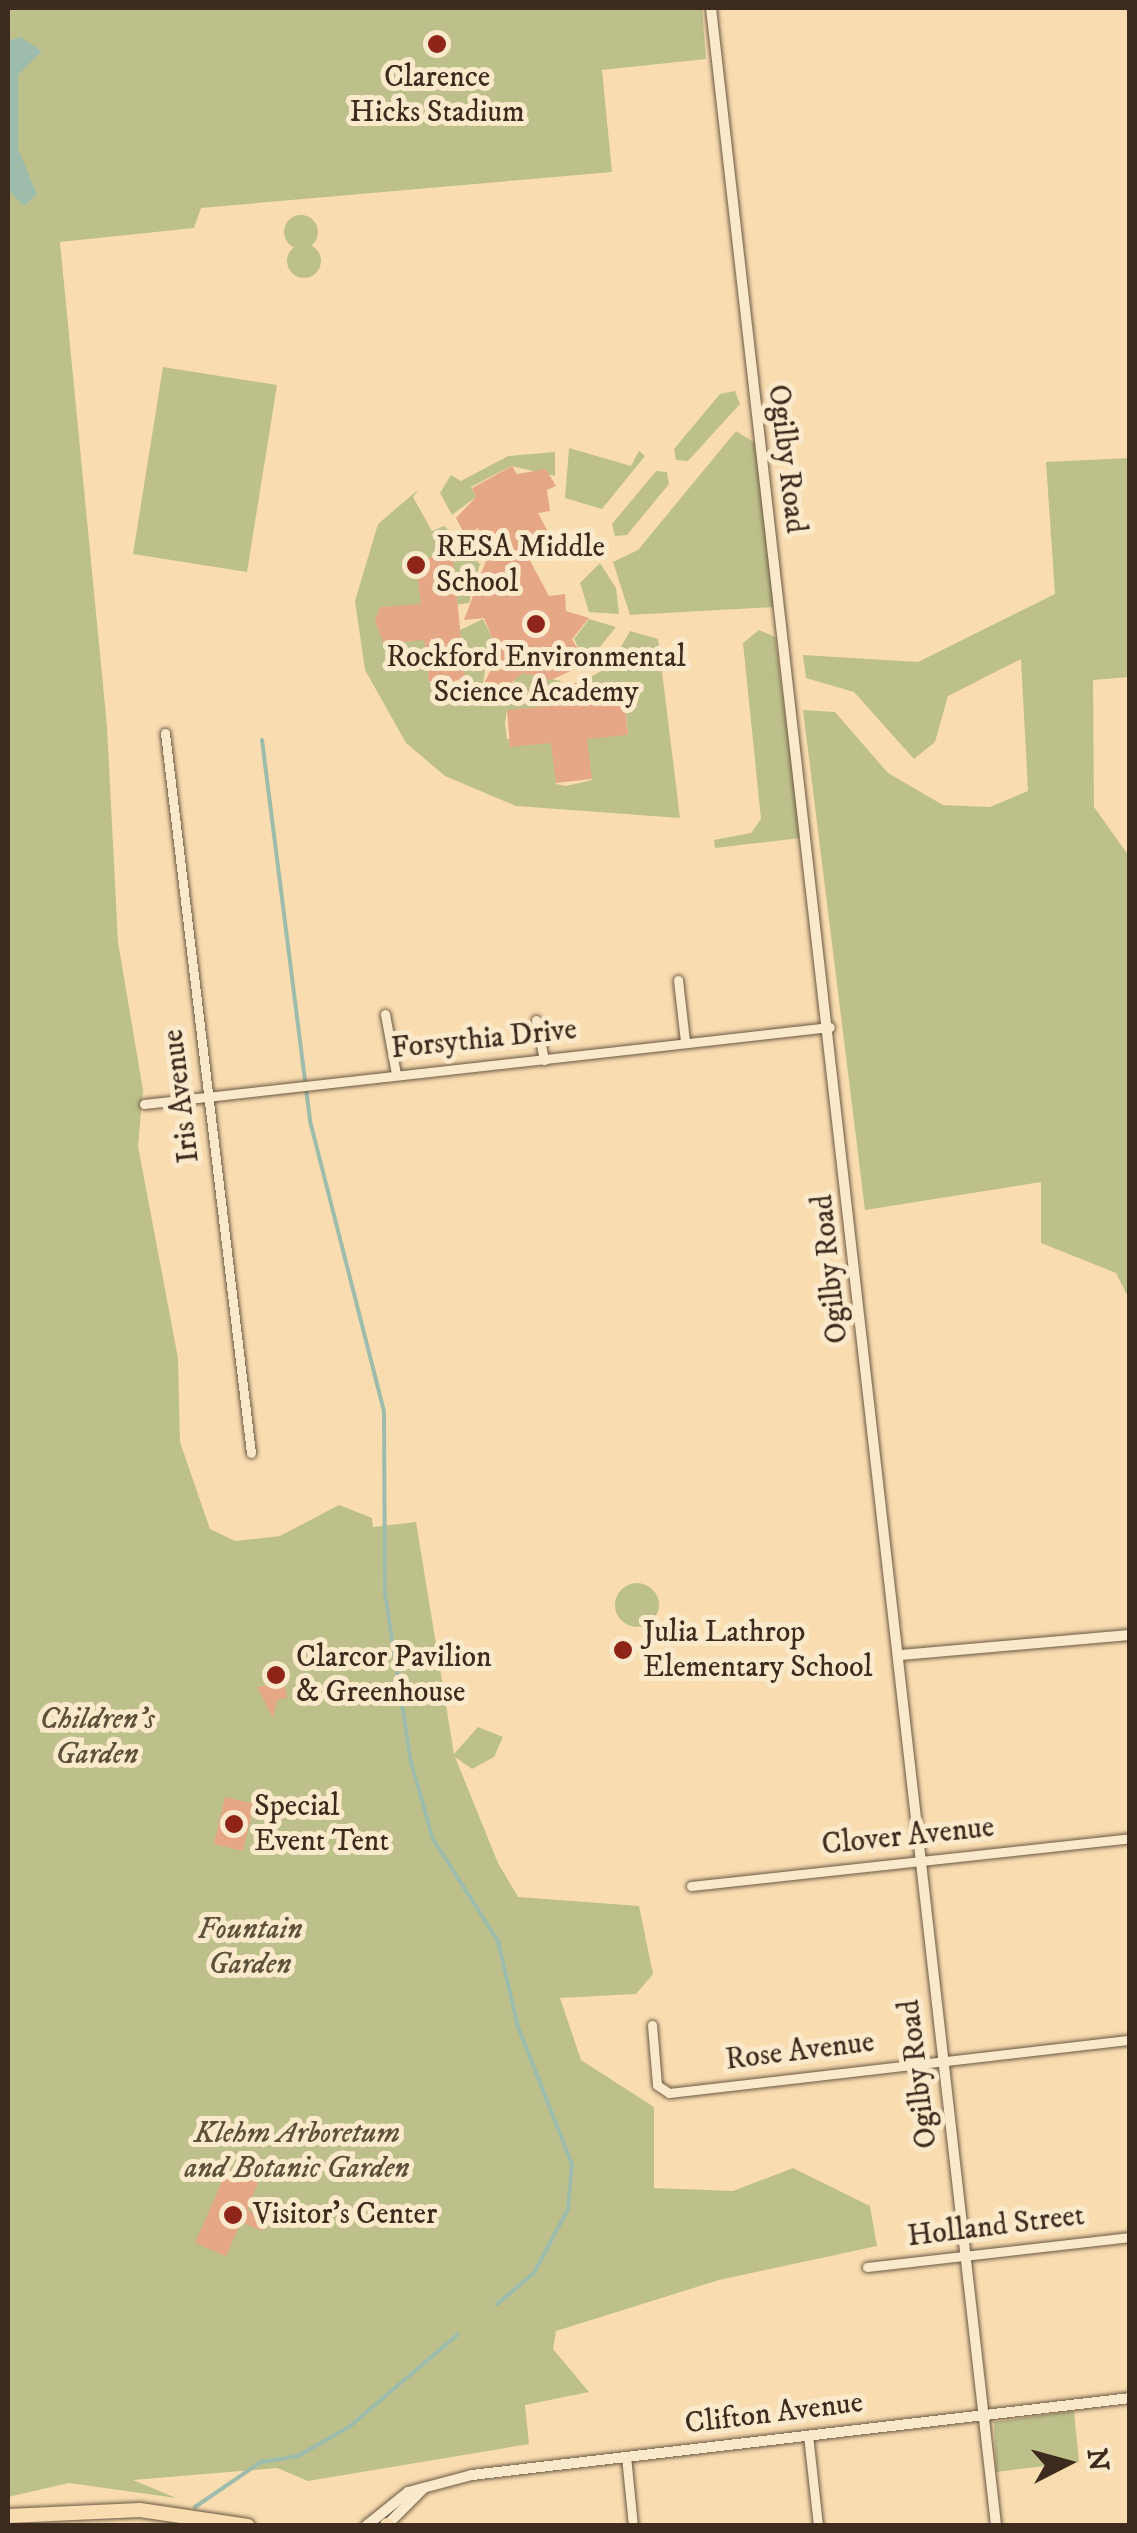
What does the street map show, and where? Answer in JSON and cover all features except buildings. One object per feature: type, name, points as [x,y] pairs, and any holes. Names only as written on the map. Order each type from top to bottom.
[{"type":"main road","points":[[8,2516],[140,2510],[248,2526]]},
{"type":"street","name":"Ogilby Road","points":[[711,8],[830,1026],[996,2526]]},
{"type":"street","name":"Iris Avenue","points":[[166,733],[250,1454]]},
{"type":"street","points":[[678,980],[685,1040]]},
{"type":"street","points":[[385,1014],[396,1074]]},
{"type":"street","points":[[536,1020],[544,1060]]},
{"type":"street","name":"Forsythia Drive","points":[[144,1104],[830,1026]]},
{"type":"street","points":[[900,1655],[1130,1635]]},
{"type":"street","name":"Clover Avenue","points":[[691,1886],[1130,1838]]},
{"type":"street","name":"Rose Avenue","points":[[652,2025],[658,2086],[669,2093],[1130,2040]]},
{"type":"street","name":"Holland Street","points":[[868,2268],[1130,2237]]},
{"type":"street","name":"Clifton Avenue","points":[[366,2526],[425,2487],[626,2456],[1130,2398]]},
{"type":"street","points":[[808,2435],[818,2526]]},
{"type":"street","points":[[626,2456],[633,2526]]},
{"type":"street","points":[[386,2526],[425,2487]]},
{"type":"green space","name":"Klehm Arboretum and Botanic Garden","points":[[8,8],[702,8],[706,59],[602,70],[612,172],[201,208],[194,228],[60,242],[107,726],[118,942],[143,1090],[138,1146],[178,1358],[180,1442],[210,1529],[235,1541],[280,1536],[339,1505],[372,1518],[373,1527],[416,1522],[454,1754],[478,1727],[503,1737],[494,1757],[472,1769],[455,1757],[498,1863],[518,1897],[639,1906],[653,1974],[636,1994],[560,1998],[581,2060],[654,2107],[654,2188],[733,2191],[793,2168],[870,2206],[877,2246],[719,2280],[556,2331],[553,2349],[589,2392],[525,2405],[529,2444],[308,2481],[277,2468],[133,2480],[176,2498],[69,2483],[8,2497]]},
{"type":"green space","points":[[301,215],[313,220],[318,232],[313,244],[301,249],[289,244],[284,232],[289,220]]},
{"type":"green space","points":[[304,244],[316,249],[321,261],[316,273],[304,278],[292,273],[287,261],[292,249]]},
{"type":"green space","points":[[163,367],[277,385],[247,572],[133,554]]},
{"type":"green space","points":[[735,391],[740,404],[688,461],[676,460],[674,449],[720,394]]},
{"type":"green space","points":[[736,431],[755,443],[774,607],[630,615],[613,562],[638,550]]},
{"type":"green space","points":[[569,448],[631,466],[639,451],[645,456],[602,509],[565,498]]},
{"type":"green space","points":[[555,452],[555,476],[511,466],[471,487],[476,497],[452,515],[440,493],[451,475],[461,481],[508,456]]},
{"type":"green space","points":[[1129,458],[1129,677],[1093,680],[1094,807],[1129,856],[1129,1299],[1116,1273],[1041,1243],[1041,1182],[865,1210],[803,710],[835,712],[888,773],[943,805],[990,807],[1028,791],[1021,659],[948,696],[935,742],[914,759],[854,692],[806,678],[803,655],[918,662],[1055,594],[1046,462]]},
{"type":"green space","points":[[656,471],[667,472],[669,484],[627,535],[615,536],[612,524]]},
{"type":"green space","points":[[419,489],[413,497],[432,531],[444,526],[480,564],[469,603],[453,605],[452,558],[417,562],[425,606],[380,607],[384,646],[427,637],[429,682],[455,686],[465,678],[456,632],[483,619],[501,656],[485,670],[480,704],[509,690],[519,672],[561,681],[552,710],[507,710],[505,723],[507,739],[555,738],[556,784],[566,786],[592,780],[584,736],[628,735],[624,697],[580,706],[578,684],[610,666],[630,631],[658,639],[680,818],[516,806],[445,776],[406,743],[365,670],[355,601],[378,524]]},
{"type":"green space","points":[[600,563],[616,588],[619,614],[589,612],[580,583]]},
{"type":"green space","points":[[589,619],[616,627],[586,664],[574,639]]},
{"type":"green space","points":[[759,630],[775,637],[801,838],[715,848],[714,840],[751,833],[761,819],[743,643]]},
{"type":"green space","points":[[637,1583],[652,1590],[659,1605],[652,1620],[637,1627],[622,1620],[615,1605],[622,1590]]},
{"type":"green space","points":[[1074,2411],[1079,2462],[996,2472],[994,2422]]},
{"type":"shaded area","points":[[20,37],[42,51],[18,75],[18,149],[37,194],[24,206],[8,190],[8,41]]},
{"type":"waterway","points":[[262,740],[310,1121],[384,1411],[385,1593],[411,1762],[433,1839],[498,1941],[518,2027],[572,2164],[568,2209],[534,2273],[497,2304]]},
{"type":"waterway","points":[[195,2507],[261,2462],[298,2456],[349,2427],[457,2335]]},
{"type":"place","name":"Clarence Hicks Stadium","points":[[437,44]]},
{"type":"place","name":"RESA Middle School","points":[[416,565]]},
{"type":"place","name":"Rockford Environmental Science Academy","points":[[536,624]]},
{"type":"place","name":"Julia Lathrop Elementary School","points":[[623,1650]]},
{"type":"place","name":"Clarcor Pavilion & Greenhouse","points":[[276,1675]]},
{"type":"place","name":"Special Event Tent","points":[[234,1824]]},
{"type":"place","name":"Visitor's Center","points":[[233,2215]]},
{"type":"park label","name":"Children's Garden","points":[[97,1737]]},
{"type":"park label","name":"Fountain Garden","points":[[250,1947]]}]
